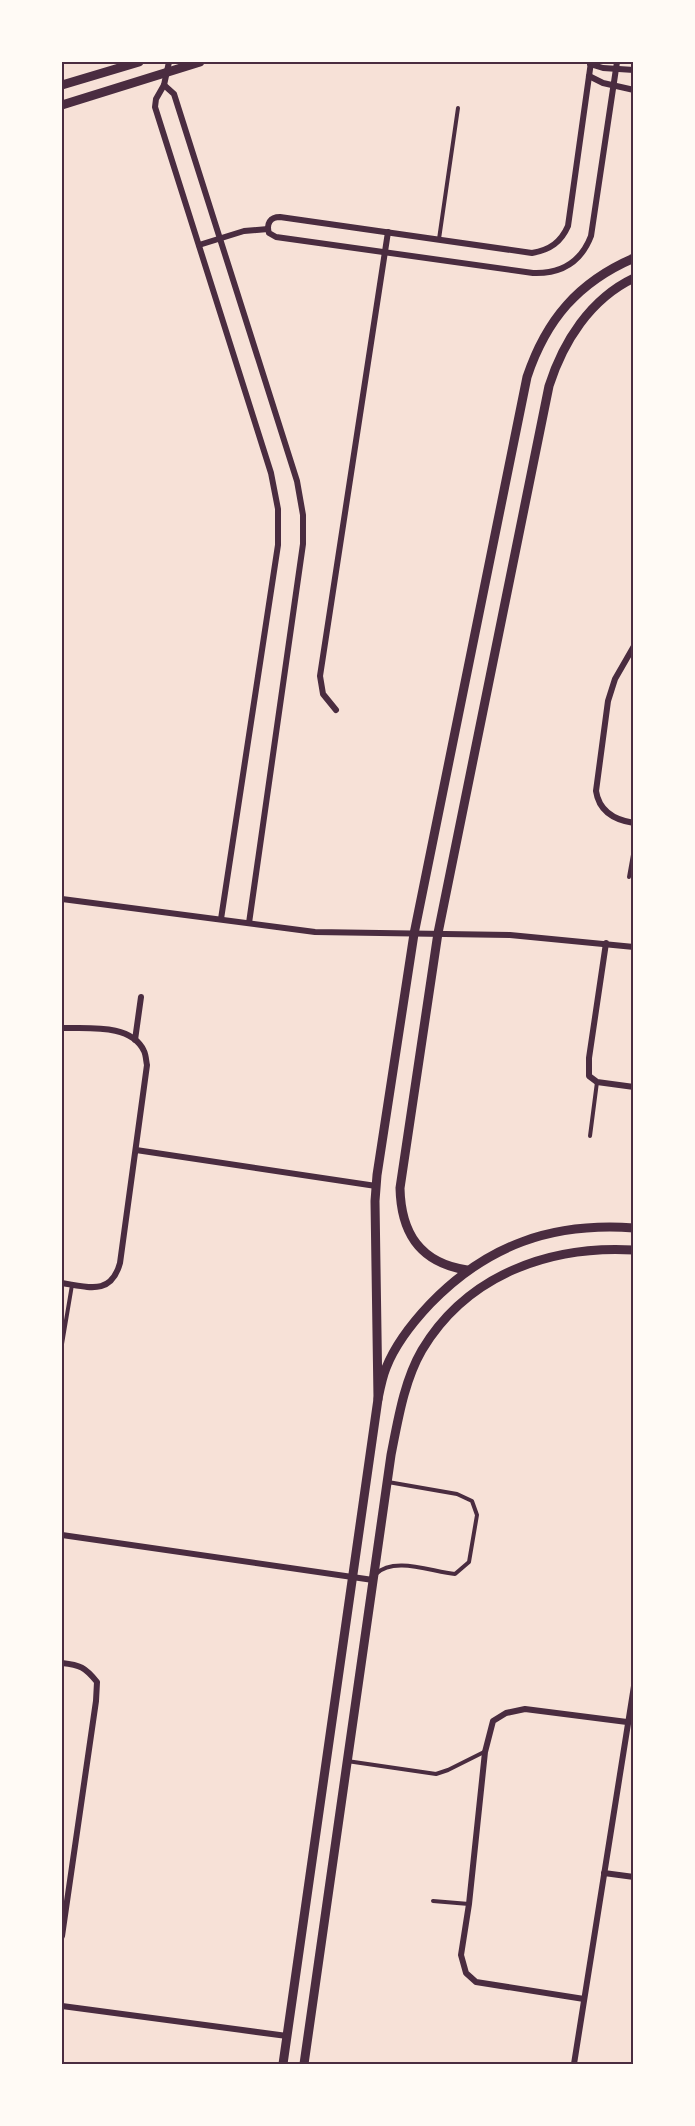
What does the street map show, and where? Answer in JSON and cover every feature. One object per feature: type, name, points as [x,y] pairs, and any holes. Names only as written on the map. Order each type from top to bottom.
[{"type":"street","points":[[62,85],[139,62]]},
{"type":"street","points":[[169,62],[164,85],[156,99],[155,107],[271,473],[276,491],[279,527],[221,919]]},
{"type":"street","points":[[62,105],[200,62]]},
{"type":"street","points":[[617,62],[616,69],[614,87],[591,236],[587,246],[574,262],[554,272],[533,273],[276,237],[272,236],[268,229],[269,221],[276,217],[532,253],[548,249],[565,233],[570,218],[591,63],[616,69],[633,70]]},
{"type":"street","points":[[589,76],[614,87],[633,90]]},
{"type":"street","points":[[164,85],[174,94],[297,481],[303,515],[303,544],[249,923]]},
{"type":"street","points":[[200,245],[244,231],[268,229]]},
{"type":"street","points":[[336,710],[323,694],[320,676],[388,232]]},
{"type":"street","points":[[378,1399],[376,1186],[414,934],[527,377],[546,332],[560,312],[596,278],[633,258]]},
{"type":"street","points":[[467,1270],[443,1264],[423,1251],[408,1230],[401,1205],[400,1188],[438,933],[549,386],[562,351],[582,320],[609,294],[633,278]]},
{"type":"street","points":[[633,646],[615,679],[608,701],[596,791],[598,802],[609,815],[624,822],[633,823]]},
{"type":"street","points":[[62,899],[315,932],[510,935],[633,947]]},
{"type":"street","points":[[606,943],[588,1067],[589,1076],[597,1082],[633,1087]]},
{"type":"street","points":[[135,1040],[141,997]]},
{"type":"street","points":[[62,1028],[123,1033],[135,1040],[144,1051],[147,1065],[117,1274],[109,1283],[99,1288],[62,1283]]},
{"type":"street","points":[[136,1149],[376,1186]]},
{"type":"street","points":[[284,2064],[378,1399],[386,1368],[401,1341],[420,1315],[450,1283],[478,1262],[524,1241],[565,1230],[607,1226],[633,1228]]},
{"type":"street","points":[[304,2064],[387,1482],[399,1414],[408,1382],[422,1351],[445,1320],[470,1295],[499,1276],[532,1261],[571,1252],[608,1248],[633,1250]]},
{"type":"street","points":[[62,1535],[373,1580]]},
{"type":"street","points":[[62,1663],[75,1664],[87,1670],[97,1682],[62,1936]]},
{"type":"street","points":[[574,2064],[633,1686]]},
{"type":"street","points":[[584,1999],[476,1982],[466,1973],[461,1954],[469,1904],[485,1752],[493,1721],[506,1713],[525,1708],[627,1722]]},
{"type":"street","points":[[604,1873],[633,1877]]},
{"type":"street","points":[[62,2006],[287,2036]]},
{"type":"lane","points":[[439,240],[458,108]]},
{"type":"lane","points":[[628,877],[633,849]]},
{"type":"lane","points":[[590,1136],[597,1082]]},
{"type":"lane","points":[[62,1344],[72,1285]]},
{"type":"lane","points":[[373,1580],[381,1569],[396,1564],[455,1574],[469,1562],[477,1515],[472,1501],[457,1494],[387,1482]]},
{"type":"lane","points":[[347,1761],[436,1774],[485,1752]]},
{"type":"lane","points":[[433,1900],[469,1904]]}]
